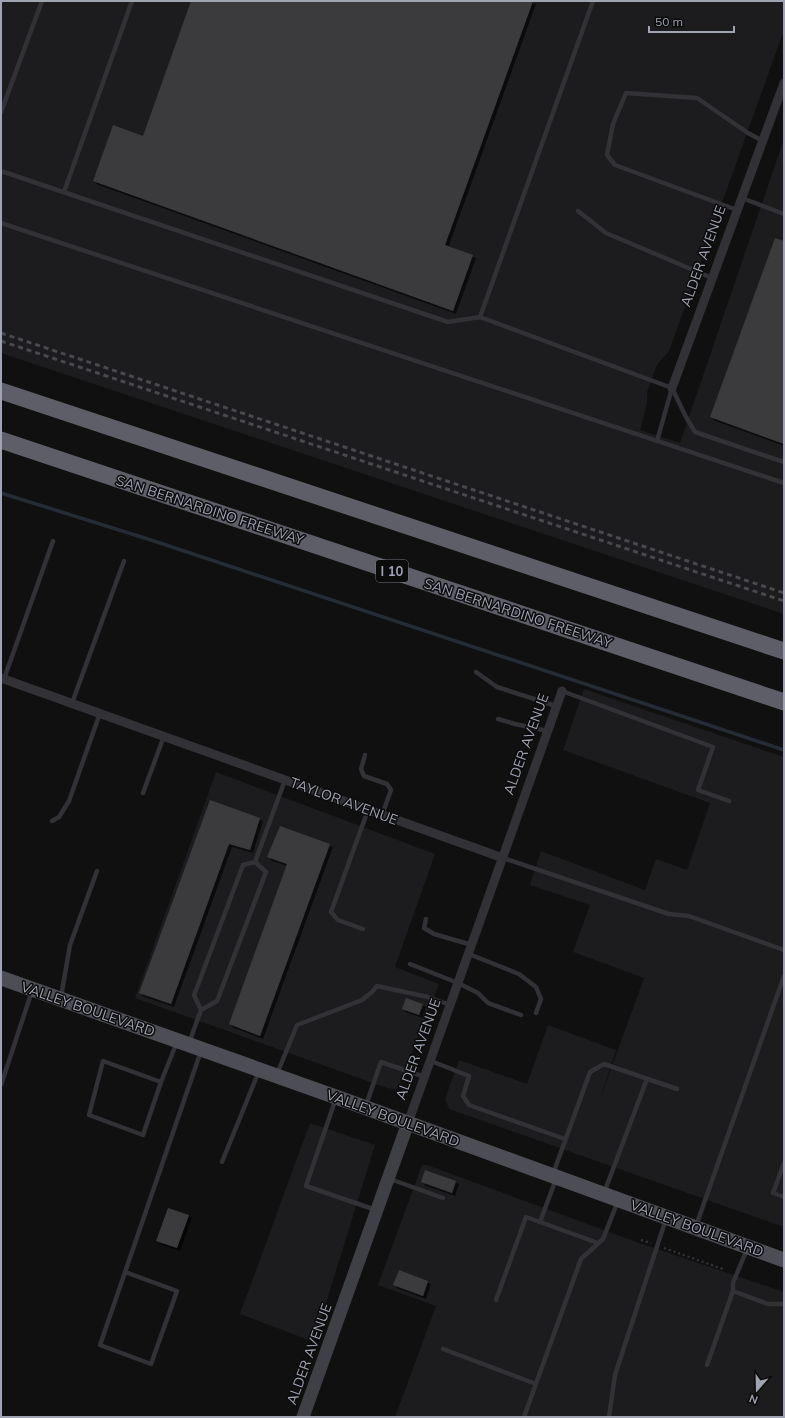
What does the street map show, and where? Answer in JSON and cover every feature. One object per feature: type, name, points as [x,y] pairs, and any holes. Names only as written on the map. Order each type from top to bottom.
[{"type":"highway","points":[[1,391],[784,651]]},
{"type":"highway","name":"SAN BERNARDINO FREEWAY","points":[[1,440],[784,702]]},
{"type":"main road","name":"VALLEY BOULEVARD","points":[[1,978],[336,1097],[784,1260]]},
{"type":"main road","name":"ALDER AVENUE","points":[[303,1417],[408,1123]]},
{"type":"street","name":"ALDER AVENUE","points":[[672,388],[784,83]]},
{"type":"street","name":"TAYLOR AVENUE","points":[[2,678],[503,858]]},
{"type":"street","name":"ALDER AVENUE","points":[[408,1123],[562,691]]},
{"type":"lane","points":[[1,112],[42,1]]},
{"type":"lane","points":[[64,192],[132,1]]},
{"type":"lane","points":[[480,317],[593,1]]},
{"type":"lane","points":[[737,210],[615,165],[606,155],[613,124],[626,93],[697,98],[748,133],[763,141]]},
{"type":"lane","points":[[1,171],[448,322],[480,317],[672,388],[695,432],[784,462]]},
{"type":"lane","points":[[742,198],[784,214]]},
{"type":"lane","points":[[578,210],[606,233],[712,278]]},
{"type":"lane","points":[[1,223],[784,483]]},
{"type":"lane","name":"ALDER AVENUE","points":[[657,441],[672,388]]},
{"type":"lane","points":[[2,678],[53,541]]},
{"type":"lane","points":[[72,703],[124,561]]},
{"type":"lane","points":[[476,672],[497,687],[556,706]]},
{"type":"lane","points":[[562,691],[713,747],[698,790],[729,802]]},
{"type":"lane","points":[[52,821],[59,818],[69,801],[100,713]]},
{"type":"lane","points":[[498,719],[548,732]]},
{"type":"lane","points":[[143,793],[164,736]]},
{"type":"lane","points":[[365,756],[361,769],[364,776],[387,784],[391,790],[382,815]]},
{"type":"lane","points":[[255,862],[285,780]]},
{"type":"lane","points":[[363,929],[338,920],[331,912],[368,810]]},
{"type":"lane","name":"TAYLOR AVENUE","points":[[503,858],[669,914],[689,916],[784,950]]},
{"type":"lane","points":[[125,1272],[177,1291],[150,1364],[100,1345],[125,1272],[200,1010],[194,995],[243,865],[255,862]]},
{"type":"lane","points":[[200,1010],[217,1001],[266,872],[255,862]]},
{"type":"lane","points":[[60,999],[70,945],[97,871]]},
{"type":"lane","points":[[426,919],[424,928],[434,934],[472,945]]},
{"type":"lane","points":[[469,954],[519,974],[536,987],[541,998],[536,1013]]},
{"type":"lane","points":[[410,964],[458,983],[478,993],[488,1003],[521,1015]]},
{"type":"lane","points":[[695,1228],[784,976]]},
{"type":"lane","points":[[276,1076],[297,1025],[362,1000],[377,986],[428,998],[450,1005]]},
{"type":"lane","points":[[1,1085],[32,989]]},
{"type":"lane","points":[[161,1082],[103,1061],[89,1115],[144,1135],[161,1082],[189,1045]]},
{"type":"lane","points":[[431,1061],[469,1076],[463,1096],[469,1105],[565,1139]]},
{"type":"lane","points":[[365,1108],[381,1062],[425,1076]]},
{"type":"lane","points":[[540,1222],[565,1139],[590,1072],[604,1064],[677,1089]]},
{"type":"lane","points":[[222,1162],[259,1070]]},
{"type":"lane","points":[[603,1194],[647,1079]]},
{"type":"lane","points":[[336,1097],[306,1186],[377,1210]]},
{"type":"lane","points":[[784,1163],[773,1194],[784,1197]]},
{"type":"lane","points":[[389,1178],[443,1198]]},
{"type":"lane","points":[[524,1417],[581,1259],[603,1239],[618,1200]]},
{"type":"lane","points":[[496,1300],[526,1217],[598,1243]]},
{"type":"lane","points":[[609,1417],[615,1375],[667,1217]]},
{"type":"lane","points":[[706,1365],[733,1291],[733,1283],[748,1247]]},
{"type":"lane","points":[[733,1291],[768,1304],[784,1304]]},
{"type":"lane","points":[[443,1349],[536,1384]]},
{"type":"path","points":[[641,1240],[723,1269]]},
{"type":"shaded area","points":[[1,1],[784,1],[784,30],[669,351],[657,365],[647,392],[647,403],[640,430],[680,443],[784,139],[784,614],[1,353]]},
{"type":"shaded area","points":[[584,689],[784,757],[784,1227],[449,1109],[445,1099],[459,1060],[527,1084],[548,1025],[616,1050],[600,1099],[644,978],[573,952],[590,905],[530,885],[541,851],[645,890],[656,859],[687,870],[710,803],[563,750]]},
{"type":"shaded area","points":[[216,772],[435,854],[395,967],[439,984],[398,1088],[387,1088],[135,998]]},
{"type":"shaded area","points":[[310,1123],[375,1145],[314,1342],[240,1314]]},
{"type":"shaded area","points":[[422,1165],[427,1165],[639,1243],[784,1292],[784,1411],[782,1417],[395,1417],[436,1306],[378,1285]]},
{"type":"building","points":[[191,1],[533,1],[445,245],[473,255],[453,311],[93,181],[113,125],[143,136]]},
{"type":"building","points":[[775,238],[784,241],[784,444],[710,417]]},
{"type":"building","points":[[210,800],[260,818],[250,850],[229,844],[171,1004],[139,993]]},
{"type":"building","points":[[280,826],[330,844],[260,1036],[229,1024],[287,864],[267,857]]},
{"type":"building","points":[[406,998],[423,1004],[419,1015],[402,1009]]},
{"type":"building","points":[[425,1170],[456,1181],[452,1193],[421,1182]]},
{"type":"building","points":[[168,1208],[189,1215],[177,1248],[156,1241]]},
{"type":"building","points":[[399,1270],[428,1281],[423,1296],[393,1285]]},
{"type":"waterway","points":[[1,493],[151,540],[784,750]]},
{"type":"railway","points":[[1,333],[784,593]]},
{"type":"railway","points":[[1,341],[784,601]]}]
